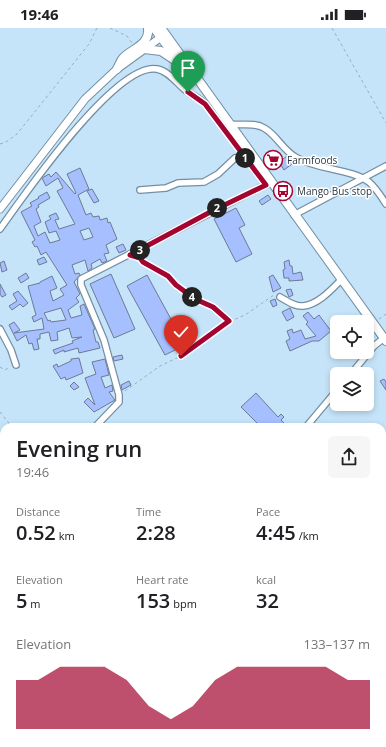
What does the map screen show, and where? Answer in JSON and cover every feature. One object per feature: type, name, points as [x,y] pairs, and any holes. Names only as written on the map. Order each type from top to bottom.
[{"type":"highway","points":[[117,70],[122,59],[140,49],[148,38],[148,28]]},
{"type":"highway","points":[[154,28],[162,33],[230,124],[268,184],[294,215],[367,315]]},
{"type":"highway","points":[[162,33],[198,88],[258,166]]},
{"type":"highway","points":[[140,49],[156,50],[167,54],[198,88]]},
{"type":"highway","points":[[374,324],[385,339]]},
{"type":"main road","points":[[140,49],[162,33]]},
{"type":"main road","points":[[0,209],[71,115],[95,89],[117,70]]},
{"type":"street","points":[[0,229],[41,172],[101,101],[123,81],[148,70],[157,69],[167,73],[188,92],[205,104],[268,184],[214,210],[81,280],[80,282],[104,340],[120,395],[118,402],[99,423]]},
{"type":"street","points":[[230,124],[264,128],[289,154],[326,169],[356,175],[362,178],[378,191],[386,204]]},
{"type":"street","points":[[140,190],[166,188],[178,183],[204,182],[214,176],[235,158]]},
{"type":"street","points":[[294,215],[386,166]]},
{"type":"street","points":[[280,297],[294,305],[303,306],[316,301],[342,279]]},
{"type":"street","points":[[0,329],[12,350],[16,365]]},
{"type":"street","points":[[357,367],[374,346],[385,339]]},
{"type":"street","points":[[309,423],[330,398]]},
{"type":"path","points":[[0,144],[6,142],[17,134],[89,44],[97,28]]},
{"type":"path","points":[[110,28],[127,36],[140,49]]},
{"type":"path","points":[[332,28],[386,123]]},
{"type":"path","points":[[130,255],[140,258],[143,262],[168,276],[176,285],[195,299],[213,307],[229,321]]},
{"type":"path","points":[[120,395],[160,366],[181,356],[229,321],[246,315],[263,304],[271,296],[276,295],[280,297]]},
{"type":"path","points":[[374,322],[386,314]]},
{"type":"path","points":[[0,367],[5,370],[16,365]]},
{"type":"path","points":[[0,412],[9,423]]},
{"type":"building","points":[[287,156],[292,164],[284,170],[279,162]]},
{"type":"building","points":[[80,168],[89,189],[78,195],[86,215],[91,213],[93,217],[99,216],[100,220],[107,218],[108,223],[110,222],[117,239],[106,245],[109,253],[104,254],[107,261],[102,263],[100,259],[91,264],[92,268],[88,271],[85,260],[72,265],[75,274],[79,273],[80,275],[74,282],[80,294],[76,298],[79,302],[68,310],[71,318],[82,315],[80,306],[84,304],[95,329],[93,330],[96,342],[98,342],[100,348],[79,353],[78,348],[64,352],[64,350],[55,354],[53,350],[73,343],[72,341],[82,337],[72,338],[69,328],[57,332],[58,340],[51,341],[49,332],[40,334],[40,339],[37,339],[39,349],[34,350],[32,343],[29,344],[26,335],[17,341],[9,325],[14,322],[20,330],[14,333],[44,329],[42,318],[34,322],[32,317],[36,315],[28,286],[40,283],[52,276],[57,288],[50,291],[53,301],[64,295],[60,289],[67,285],[46,252],[41,255],[37,246],[35,247],[32,242],[35,240],[21,212],[32,206],[30,203],[47,192],[50,198],[38,205],[39,207],[36,209],[41,222],[34,226],[38,236],[45,232],[50,243],[60,240],[56,231],[49,233],[45,222],[51,219],[49,216],[56,213],[59,219],[55,220],[59,229],[75,224],[57,191],[63,188],[58,178],[46,186],[42,178],[49,174],[51,177],[56,172],[75,194],[76,193],[67,174]],"holes":[[[89,228],[93,237],[84,240],[80,231]],[[61,308],[66,320],[48,321],[44,313]]]},
{"type":"building","points":[[92,189],[99,201],[94,203],[87,191]]},
{"type":"building","points":[[268,195],[271,199],[262,205],[259,201]]},
{"type":"building","points":[[236,208],[245,225],[239,228],[252,254],[236,262],[214,219]]},
{"type":"building","points":[[123,244],[126,250],[119,253],[116,247]]},
{"type":"building","points":[[44,257],[47,262],[39,265],[37,260]]},
{"type":"building","points":[[289,260],[290,266],[292,266],[293,274],[301,272],[303,280],[289,281],[289,278],[284,278],[284,262]]},
{"type":"building","points":[[4,261],[7,270],[2,272],[0,263]]},
{"type":"building","points":[[26,273],[29,278],[21,283],[18,278]]},
{"type":"building","points":[[111,274],[135,329],[114,338],[90,284]]},
{"type":"building","points":[[147,275],[185,345],[165,355],[127,286]]},
{"type":"building","points":[[273,275],[281,288],[273,292],[269,277]]},
{"type":"building","points":[[0,284],[6,295],[2,297],[0,294]]},
{"type":"building","points":[[291,289],[293,295],[289,297],[286,290]]},
{"type":"building","points":[[18,291],[28,303],[23,307],[20,304],[12,310],[9,306],[17,301],[13,294]]},
{"type":"building","points":[[275,299],[277,305],[273,307],[270,301]]},
{"type":"building","points":[[290,308],[294,317],[287,321],[282,312]]},
{"type":"building","points":[[308,312],[314,319],[319,315],[330,332],[319,341],[312,341],[290,351],[286,341],[290,339],[287,331],[292,329],[293,333],[301,330],[305,339],[316,336],[306,324],[308,322],[303,316]]},
{"type":"building","points":[[122,355],[123,359],[114,361],[113,357]]},
{"type":"building","points":[[79,358],[83,373],[66,380],[65,377],[61,379],[53,366],[57,364],[58,367],[71,361],[71,359]]},
{"type":"building","points":[[105,359],[109,375],[101,377],[105,388],[112,385],[113,391],[109,392],[115,400],[94,412],[84,402],[88,398],[95,405],[85,378],[96,374],[92,362]]},
{"type":"building","points":[[384,379],[386,382],[386,390],[380,381]]},
{"type":"building","points":[[129,381],[131,385],[122,390],[121,385]]},
{"type":"building","points":[[74,382],[79,387],[74,390],[70,386]]},
{"type":"building","points":[[256,393],[278,417],[281,414],[284,417],[281,420],[284,423],[257,423],[241,407]]},
{"type":"place","name":"Farmfoods","points":[[273,160]]},
{"type":"place","name":"Mango Bus stop","points":[[283,191]]},
{"type":"route","points":[[181,356],[229,321],[213,307],[195,299],[176,285],[168,276],[143,262],[140,258],[130,255],[214,210],[266,185],[205,104],[188,92]]}]
